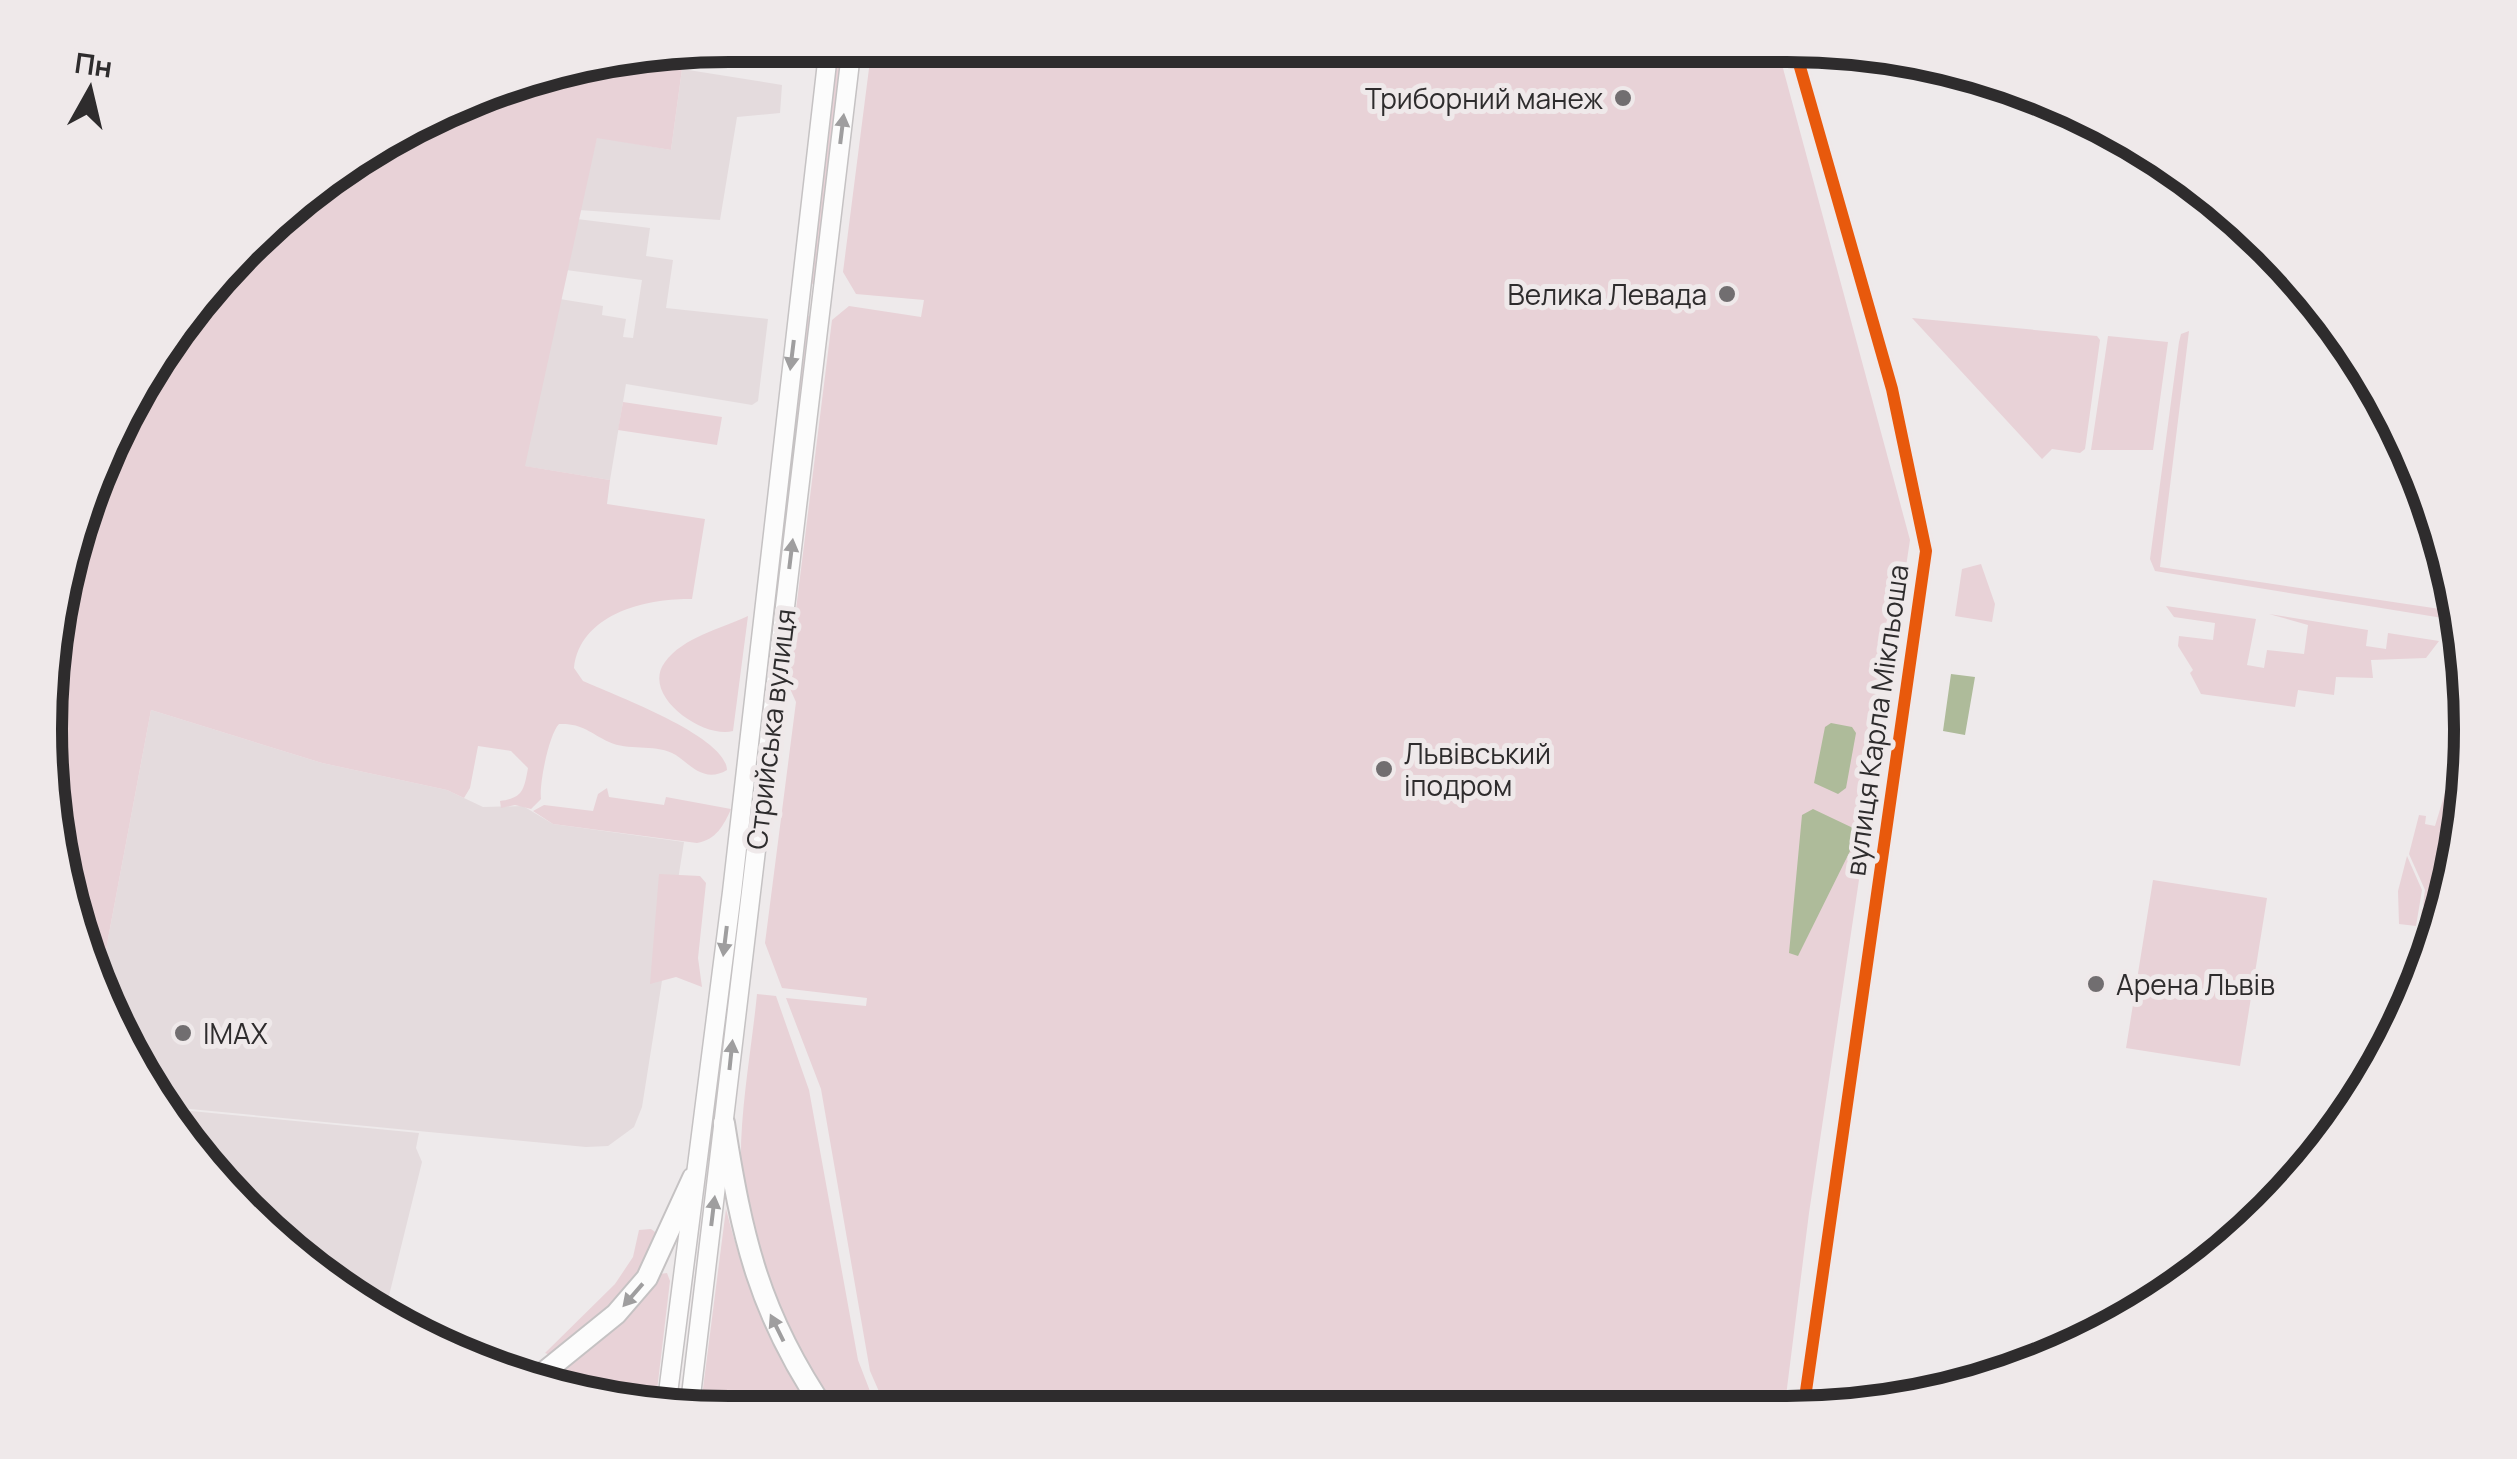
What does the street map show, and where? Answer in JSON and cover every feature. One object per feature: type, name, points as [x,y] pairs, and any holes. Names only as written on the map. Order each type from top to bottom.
[{"type":"highway","points":[[724,1122],[742,1230],[764,1302],[817,1396]]},
{"type":"highway","points":[[546,1371],[616,1314],[647,1278],[693,1178]]},
{"type":"main road","name":"Стрийська вулиця","points":[[692,1395],[724,1122],[745,858],[828,62]]},
{"type":"main road","name":"Стрийська вулиця","points":[[668,1393],[693,1178],[745,858],[850,62]]},
{"type":"street","name":"вулиця Карла Мікльоша","points":[[1799,62],[1892,389],[1926,551],[1805,1396]]},
{"type":"shaded area","points":[[834,62],[843,62],[815,282],[810,286]]},
{"type":"shaded area","name":"Львівський іподром","points":[[870,62],[1781,62],[1910,540],[1809,1213],[1786,1396],[881,1396],[870,1371],[821,1089],[786,998],[866,1006],[867,998],[782,988],[765,943],[796,702],[787,682],[832,320],[849,306],[921,317],[924,300],[856,294],[843,272]]},
{"type":"shaded area","points":[[642,68],[682,69],[671,150],[597,138],[525,466],[610,480],[607,504],[705,519],[692,599],[656,602],[619,612],[589,634],[579,649],[574,668],[583,681],[689,731],[722,757],[727,770],[710,775],[665,750],[616,745],[580,727],[559,724],[546,760],[541,799],[531,809],[515,805],[501,808],[500,801],[521,792],[528,768],[511,751],[478,746],[470,788],[464,798],[447,790],[322,763],[151,710],[104,960],[85,902],[68,817],[62,730],[68,642],[85,557],[113,474],[131,434],[175,359],[228,290],[290,228],[323,200],[396,152],[474,113],[557,85]]},
{"type":"shaded area","points":[[682,69],[782,85],[780,113],[737,117],[720,220],[579,210],[597,137],[671,150]]},
{"type":"shaded area","points":[[577,219],[650,228],[646,256],[673,260],[666,308],[768,319],[758,401],[752,405],[626,384],[610,480],[524,466],[560,299],[603,306],[602,315],[626,319],[623,337],[633,338],[642,280],[566,270]]},
{"type":"shaded area","points":[[806,317],[811,321],[747,834]]},
{"type":"shaded area","points":[[1912,318],[2097,336],[2100,340],[2085,449],[2080,453],[2052,449],[2042,459]]},
{"type":"shaded area","points":[[2189,331],[2160,567],[2444,610],[2445,618],[2155,571],[2150,559],[2181,334]]},
{"type":"shaded area","points":[[2108,336],[2168,342],[2153,450],[2091,450]]},
{"type":"shaded area","points":[[623,402],[722,417],[717,445],[618,430]]},
{"type":"shaded area","points":[[1981,564],[1995,604],[1992,622],[1955,616],[1962,569]]},
{"type":"shaded area","points":[[2166,606],[2256,619],[2247,665],[2264,668],[2267,650],[2304,654],[2308,625],[2269,614],[2368,630],[2366,646],[2386,649],[2388,633],[2439,641],[2426,658],[2371,660],[2373,678],[2336,677],[2334,695],[2298,690],[2295,707],[2201,694],[2190,673],[2193,670],[2178,646],[2179,636],[2213,640],[2215,623],[2174,617]]},
{"type":"shaded area","points":[[748,616],[733,731],[706,728],[678,712],[661,688],[660,675],[665,662],[681,646]]},
{"type":"shaded area","points":[[1951,674],[1975,677],[1965,735],[1943,731]]},
{"type":"shaded area","points":[[151,710],[322,763],[447,790],[483,807],[523,806],[553,824],[684,842],[642,1107],[634,1127],[608,1146],[181,1108],[131,1025],[104,960]]},
{"type":"shaded area","points":[[1831,723],[1852,727],[1856,733],[1846,788],[1838,794],[1814,783],[1825,727]]},
{"type":"shaded area","points":[[2453,766],[2442,860],[2432,902],[2423,906],[2425,890],[2409,854],[2419,815],[2426,816],[2425,824],[2435,826]]},
{"type":"shaded area","points":[[607,788],[609,797],[664,805],[666,797],[731,809],[714,835],[697,843],[553,824],[533,811],[544,805],[593,811],[598,794]]},
{"type":"shaded area","points":[[1813,809],[1853,828],[1857,837],[1798,956],[1789,953],[1802,815]]},
{"type":"shaded area","points":[[2407,856],[2422,890],[2416,926],[2399,924],[2398,891]]},
{"type":"shaded area","points":[[659,874],[700,876],[706,883],[698,958],[702,987],[676,977],[650,984]]},
{"type":"shaded area","points":[[2153,880],[2267,898],[2240,1066],[2126,1048]]},
{"type":"shaded area","points":[[2422,909],[2428,913],[2425,926],[2419,928]]},
{"type":"shaded area","points":[[757,994],[776,996],[809,1090],[858,1360],[872,1396],[827,1396],[770,1296],[752,1245],[742,1191],[744,1106]]},
{"type":"shaded area","points":[[182,1110],[419,1133],[416,1148],[422,1162],[388,1302],[323,1259],[290,1231],[228,1169]]},
{"type":"shaded area","points":[[726,1209],[762,1315],[806,1396],[702,1395]]},
{"type":"shaded area","points":[[651,1229],[662,1237],[640,1277],[555,1357],[545,1353],[615,1284],[633,1257],[639,1230]]},
{"type":"shaded area","points":[[667,1273],[670,1281],[657,1392],[552,1372],[619,1318],[660,1274]]},
{"type":"cycle path","points":[[1799,62],[1892,389],[1926,551],[1805,1396]]},
{"type":"place","name":"Триборний манеж","points":[[1623,98]]},
{"type":"place","name":"Велика Левада","points":[[1727,294]]},
{"type":"place","name":"Львівський іподром","points":[[1384,769]]},
{"type":"place","name":"Арена Львів","points":[[2096,984]]},
{"type":"place","name":"IMAX","points":[[183,1033]]}]
